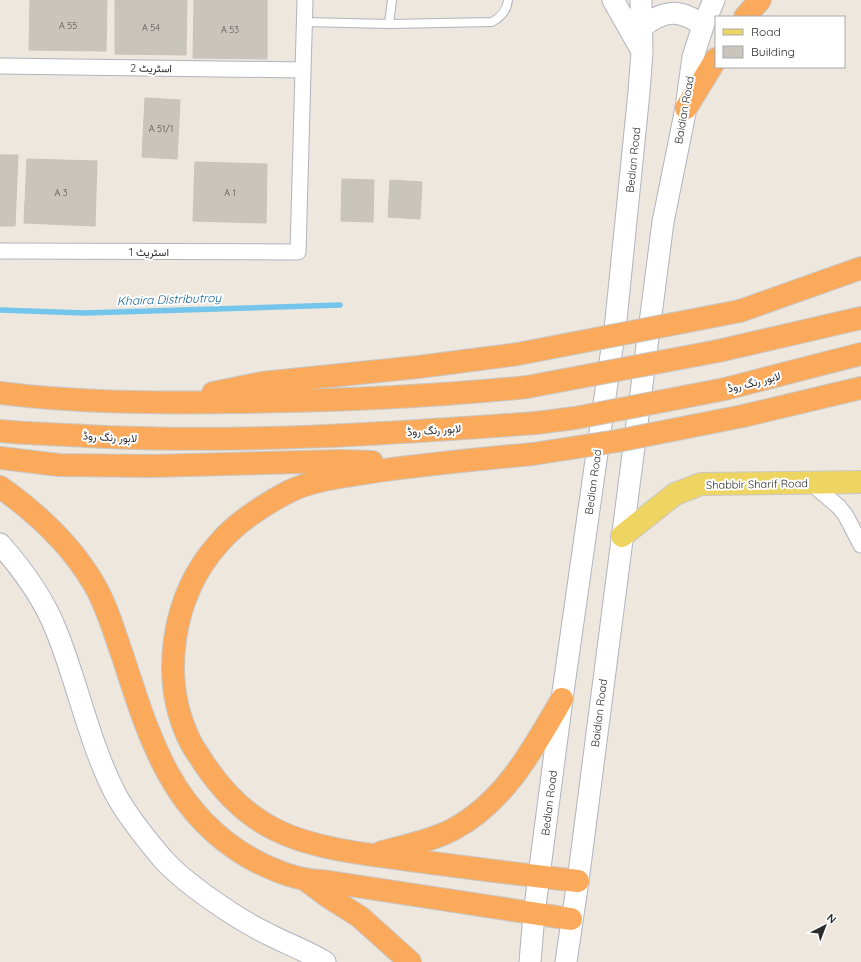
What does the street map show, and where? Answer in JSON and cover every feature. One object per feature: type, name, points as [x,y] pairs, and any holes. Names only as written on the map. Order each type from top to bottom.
[{"type":"highway","points":[[746,16],[760,0]]},
{"type":"highway","points":[[686,108],[715,61]]},
{"type":"highway","points":[[161,403],[262,383],[418,368],[518,354],[740,311],[861,268]]},
{"type":"highway","points":[[0,393],[70,400],[161,403],[374,399],[527,387],[718,351],[861,318]]},
{"type":"highway","name":"لاہور رنگ روڈ","points":[[0,431],[125,438],[208,440],[385,434],[536,423],[575,418],[725,389],[861,354]]},
{"type":"highway","points":[[578,881],[371,855],[306,842],[279,832],[256,819],[232,799],[210,772],[190,742],[178,711],[173,676],[174,647],[179,615],[188,592],[204,562],[220,541],[262,507],[291,490],[319,480],[425,464],[532,454],[617,441],[743,416],[861,388]]},
{"type":"highway","points":[[0,458],[59,465],[129,466],[269,464],[341,461],[425,464]]},
{"type":"highway","points":[[0,488],[20,501],[51,530],[76,556],[95,585],[109,616],[144,722],[160,761],[172,782],[187,803],[221,838],[235,850],[260,864],[307,881],[365,921],[410,962]]},
{"type":"highway","points":[[371,855],[423,842],[451,830],[495,799],[521,767],[562,699]]},
{"type":"highway","points":[[307,881],[323,881],[571,919]]},
{"type":"main road","points":[[613,0],[642,52]]},
{"type":"main road","name":"Bedian Road","points":[[530,962],[534,914],[562,699],[616,320],[636,138],[642,52],[641,0]]},
{"type":"main road","name":"Baidian Road","points":[[566,962],[571,919],[578,881],[663,222],[686,108],[693,57],[703,26],[714,0]]},
{"type":"main road","points":[[642,27],[656,16],[670,13],[682,14],[695,20],[703,26]]},
{"type":"main road","name":"Shabbir Sharif Road","points":[[622,536],[675,494],[701,484],[859,483]]},
{"type":"main road","points":[[0,544],[24,571],[53,622],[99,756],[116,795],[137,826],[163,860],[219,905],[266,934],[317,960]]},
{"type":"street","points":[[303,70],[305,0]]},
{"type":"street","name":"اسٹریٹ 2","points":[[0,66],[303,70]]},
{"type":"street","name":"اسٹریٹ 1","points":[[0,251],[298,252],[303,70]]},
{"type":"street","points":[[811,483],[839,507],[846,516],[861,546]]},
{"type":"lane","points":[[389,24],[392,0]]},
{"type":"lane","points":[[305,22],[389,24],[492,22],[501,16],[507,6],[508,0]]},
{"type":"building","points":[[30,0],[107,0],[106,51],[29,50]]},
{"type":"building","points":[[115,0],[187,0],[186,55],[115,54]]},
{"type":"building","points":[[194,0],[267,0],[267,59],[193,58]]},
{"type":"building","points":[[145,98],[180,100],[177,159],[142,157]]},
{"type":"building","points":[[0,155],[18,155],[15,226],[0,226]]},
{"type":"building","points":[[27,159],[97,161],[95,226],[24,223]]},
{"type":"building","points":[[195,162],[267,164],[266,223],[193,221]]},
{"type":"building","points":[[342,179],[374,180],[373,222],[341,221]]},
{"type":"building","points":[[390,180],[422,182],[420,219],[388,217]]},
{"type":"waterway","name":"Khaira Distributroy","points":[[0,310],[85,313],[340,305]]}]
